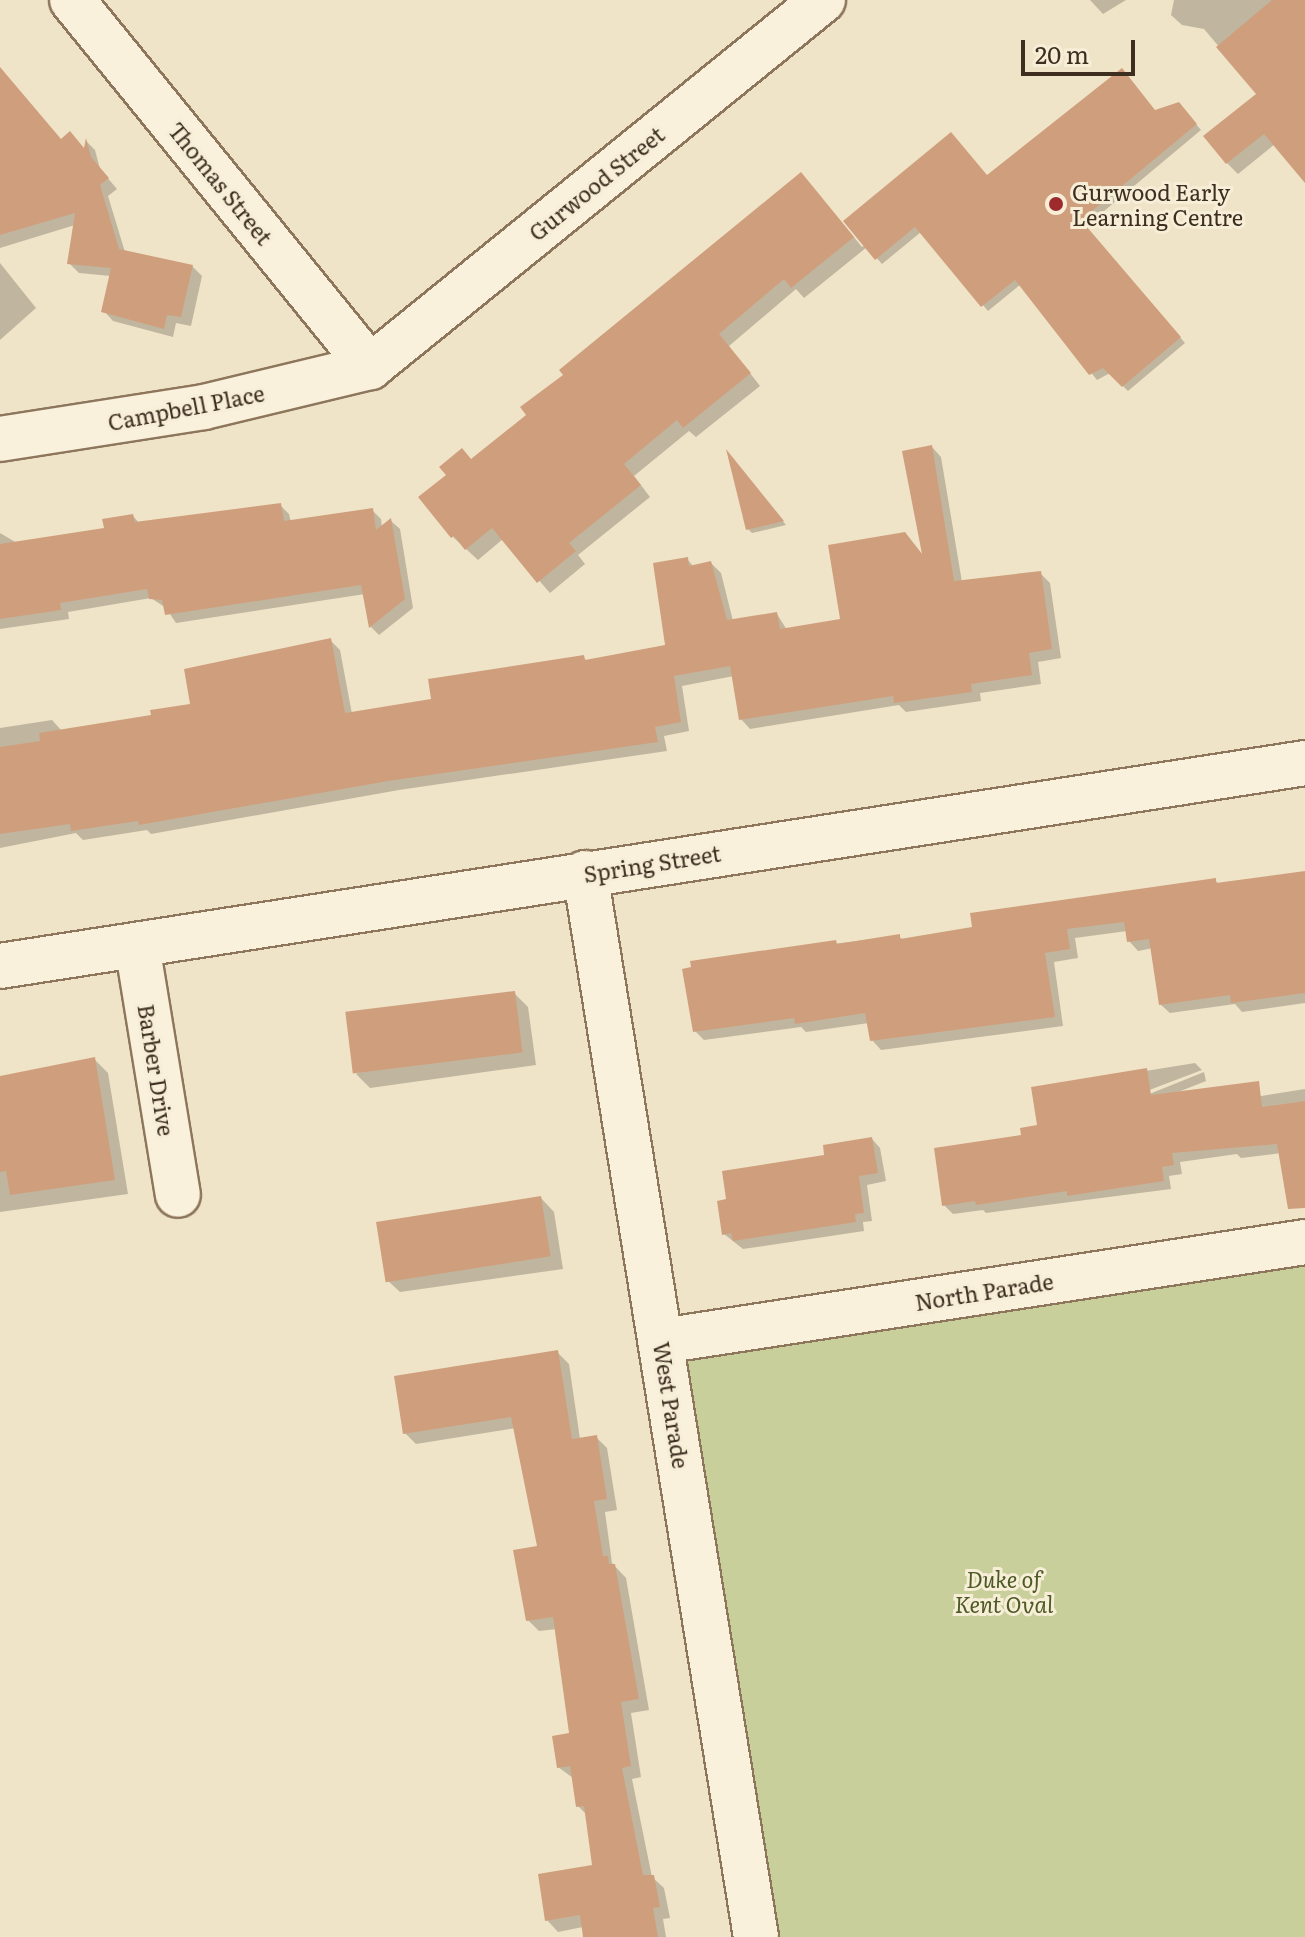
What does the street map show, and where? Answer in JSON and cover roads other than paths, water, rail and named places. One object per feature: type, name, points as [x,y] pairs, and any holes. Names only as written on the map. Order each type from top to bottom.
[{"type":"street","name":"Thomas Street","points":[[72,0],[370,367]]},
{"type":"street","name":"Gurwood Street","points":[[370,367],[823,0]]},
{"type":"street","name":"Campbell Place","points":[[0,439],[204,407],[370,367]]},
{"type":"street","name":"Spring Street","points":[[0,966],[1305,763]]},
{"type":"street","name":"West Parade","points":[[585,873],[756,1937]]},
{"type":"street","name":"Barber Drive","points":[[137,945],[178,1195]]},
{"type":"street","name":"North Parade","points":[[662,1341],[1305,1242]]},
{"type":"place","name":"Gurwood Early Learning Centre","points":[[1056,204]]},
{"type":"park label","name":"Duke of Kent Oval","points":[[1004,1590]]}]
